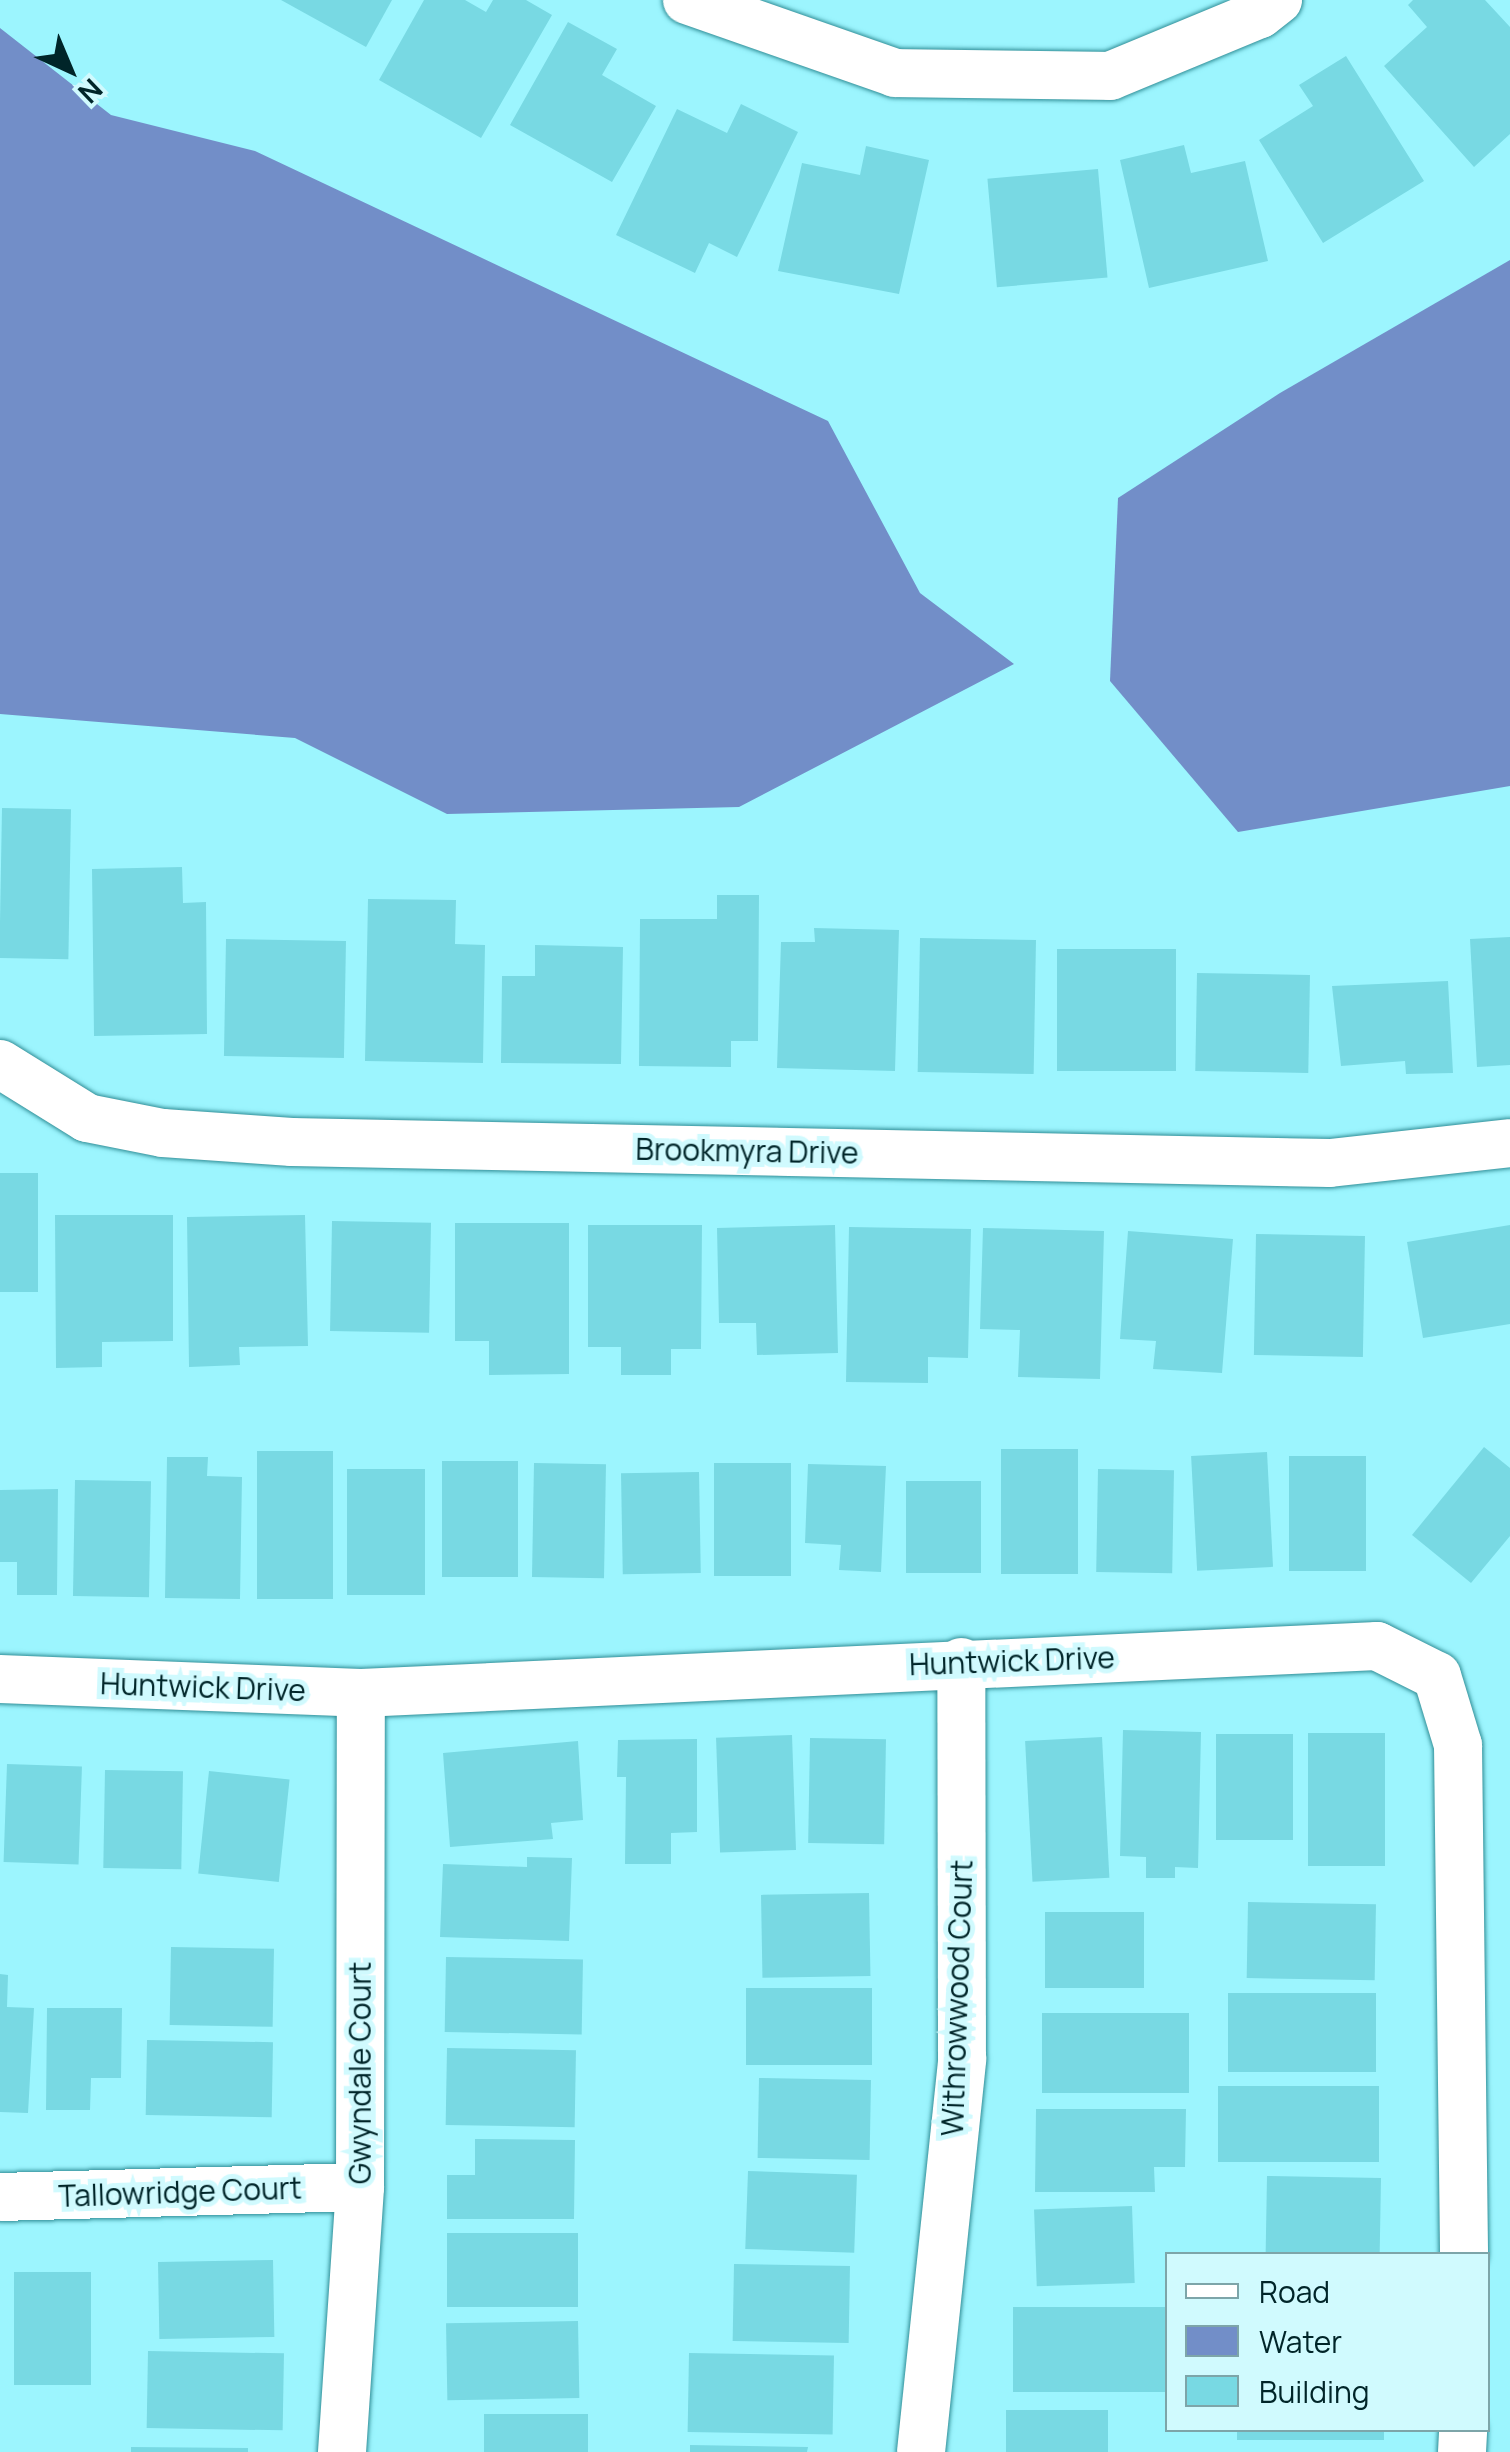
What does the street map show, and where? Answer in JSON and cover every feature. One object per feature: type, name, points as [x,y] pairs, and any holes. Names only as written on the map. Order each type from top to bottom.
[{"type":"street","points":[[687,0],[895,73],[1110,76],[1260,14],[1278,0]]},
{"type":"street","name":"Brookmyra Drive","points":[[0,1064],[87,1118],[163,1133],[292,1142],[1330,1164],[1510,1143]]},
{"type":"street","name":"Huntwick Drive","points":[[0,1678],[361,1693],[962,1662],[1377,1646],[1437,1676],[1458,1746],[1464,2252]]},
{"type":"street","name":"Withrowwood Court","points":[[921,2452],[962,2060],[962,1662]]},
{"type":"street","name":"Gwyndale Court","points":[[342,2452],[360,2187],[361,1693]]},
{"type":"street","name":"Tallowridge Court","points":[[0,2197],[360,2187]]},
{"type":"water","points":[[0,28],[111,115],[255,151],[828,421],[920,593],[1014,664],[739,807],[447,814],[295,738],[0,714]]},
{"type":"water","points":[[1510,260],[1510,786],[1238,832],[1110,681],[1118,498],[1280,393]]},
{"type":"building","points":[[281,0],[392,0],[366,47]]},
{"type":"building","points":[[424,0],[465,0],[486,12],[493,0],[526,0],[552,15],[481,138],[379,80]]},
{"type":"building","points":[[1413,0],[1485,0],[1510,27],[1510,134],[1474,167],[1384,66],[1427,27],[1408,5]]},
{"type":"building","points":[[568,22],[617,49],[602,75],[656,106],[612,182],[510,125]]},
{"type":"building","points":[[1346,56],[1424,181],[1323,243],[1259,140],[1313,106],[1299,85]]},
{"type":"building","points":[[741,104],[798,132],[737,257],[709,243],[695,273],[616,235],[677,109],[727,133]]},
{"type":"building","points":[[1184,145],[1191,173],[1245,161],[1268,261],[1149,288],[1120,160]]},
{"type":"building","points":[[866,146],[929,160],[899,294],[778,271],[802,163],[860,175]]},
{"type":"building","points":[[1098,169],[1107,278],[997,287],[987,179]]},
{"type":"building","points":[[2,808],[71,809],[68,959],[0,958]]},
{"type":"building","points":[[182,867],[183,903],[206,902],[207,1034],[94,1036],[92,869]]},
{"type":"building","points":[[717,895],[759,895],[758,1041],[731,1041],[731,1067],[639,1066],[640,919],[717,919]]},
{"type":"building","points":[[368,899],[456,900],[455,944],[485,945],[483,1063],[365,1061]]},
{"type":"building","points":[[814,928],[899,930],[895,1071],[777,1068],[781,942],[815,942]]},
{"type":"building","points":[[1510,937],[1510,1065],[1477,1067],[1470,939]]},
{"type":"building","points":[[920,938],[1036,940],[1034,1074],[918,1072]]},
{"type":"building","points":[[226,939],[346,941],[344,1058],[224,1056]]},
{"type":"building","points":[[535,945],[623,947],[621,1064],[501,1063],[502,976],[535,976]]},
{"type":"building","points":[[1057,949],[1176,949],[1176,1071],[1057,1071]]},
{"type":"building","points":[[1197,973],[1310,975],[1308,1073],[1195,1071]]},
{"type":"building","points":[[1448,981],[1453,1073],[1406,1074],[1405,1061],[1341,1066],[1332,986]]},
{"type":"building","points":[[0,1173],[38,1173],[38,1292],[0,1292]]},
{"type":"building","points":[[55,1215],[173,1215],[173,1341],[102,1342],[102,1367],[56,1368]]},
{"type":"building","points":[[305,1215],[308,1346],[239,1347],[240,1365],[189,1367],[187,1217]]},
{"type":"building","points":[[332,1221],[431,1223],[429,1333],[330,1331]]},
{"type":"building","points":[[455,1223],[569,1223],[569,1374],[489,1375],[489,1341],[455,1341]]},
{"type":"building","points":[[588,1225],[702,1225],[701,1349],[671,1349],[671,1375],[621,1375],[621,1347],[588,1347]]},
{"type":"building","points":[[835,1225],[838,1353],[757,1355],[756,1323],[719,1323],[717,1228]]},
{"type":"building","points":[[1510,1225],[1510,1324],[1423,1338],[1407,1242]]},
{"type":"building","points":[[849,1227],[971,1229],[968,1358],[928,1357],[928,1383],[846,1382]]},
{"type":"building","points":[[983,1228],[1104,1231],[1100,1379],[1018,1377],[1020,1330],[980,1329]]},
{"type":"building","points":[[1128,1231],[1233,1239],[1222,1373],[1153,1369],[1156,1341],[1120,1339]]},
{"type":"building","points":[[1256,1234],[1365,1236],[1363,1357],[1254,1355]]},
{"type":"building","points":[[1484,1447],[1510,1468],[1510,1536],[1471,1583],[1412,1535]]},
{"type":"building","points":[[1001,1449],[1078,1449],[1078,1574],[1001,1574]]},
{"type":"building","points":[[257,1451],[333,1451],[333,1599],[257,1599]]},
{"type":"building","points":[[1267,1452],[1273,1567],[1197,1571],[1191,1456]]},
{"type":"building","points":[[1289,1456],[1366,1456],[1366,1571],[1289,1571]]},
{"type":"building","points":[[167,1457],[208,1457],[207,1476],[242,1477],[240,1599],[165,1598]]},
{"type":"building","points":[[442,1461],[518,1461],[518,1577],[442,1577]]},
{"type":"building","points":[[534,1463],[606,1464],[604,1578],[532,1577]]},
{"type":"building","points":[[714,1463],[791,1463],[791,1576],[714,1576]]},
{"type":"building","points":[[808,1464],[886,1466],[881,1572],[839,1570],[841,1545],[805,1543]]},
{"type":"building","points":[[347,1469],[425,1469],[425,1595],[347,1595]]},
{"type":"building","points":[[1098,1469],[1174,1470],[1172,1573],[1096,1572]]},
{"type":"building","points":[[699,1472],[701,1573],[623,1574],[621,1473]]},
{"type":"building","points":[[75,1480],[151,1481],[149,1597],[73,1596]]},
{"type":"building","points":[[906,1481],[981,1481],[981,1573],[906,1573]]},
{"type":"building","points":[[58,1489],[57,1595],[17,1595],[17,1562],[0,1562],[0,1490]]},
{"type":"building","points":[[1123,1730],[1201,1732],[1198,1868],[1175,1867],[1175,1878],[1146,1878],[1146,1857],[1120,1856]]},
{"type":"building","points":[[1308,1733],[1385,1733],[1385,1866],[1308,1866]]},
{"type":"building","points":[[1216,1734],[1293,1734],[1293,1840],[1216,1840]]},
{"type":"building","points":[[792,1735],[796,1850],[720,1853],[716,1738]]},
{"type":"building","points":[[1102,1737],[1109,1878],[1032,1882],[1025,1741]]},
{"type":"building","points":[[810,1738],[886,1739],[884,1844],[808,1843]]},
{"type":"building","points":[[697,1739],[697,1832],[671,1833],[671,1864],[625,1864],[626,1777],[617,1777],[618,1740]]},
{"type":"building","points":[[578,1741],[583,1820],[551,1823],[553,1839],[450,1847],[443,1753]]},
{"type":"building","points":[[7,1764],[82,1767],[79,1865],[4,1862]]},
{"type":"building","points":[[105,1770],[183,1771],[181,1869],[103,1868]]},
{"type":"building","points":[[209,1771],[290,1779],[279,1882],[198,1873]]},
{"type":"building","points":[[527,1857],[572,1858],[569,1941],[440,1937],[443,1864],[527,1867]]},
{"type":"building","points":[[869,1893],[870,1976],[762,1978],[761,1895]]},
{"type":"building","points":[[1248,1902],[1376,1904],[1375,1980],[1247,1978]]},
{"type":"building","points":[[1045,1912],[1144,1912],[1144,1988],[1045,1988]]},
{"type":"building","points":[[171,1947],[274,1949],[273,2027],[170,2025]]},
{"type":"building","points":[[446,1957],[583,1959],[582,2034],[445,2032]]},
{"type":"building","points":[[0,1974],[8,1975],[7,2007],[34,2008],[28,2113],[0,2112]]},
{"type":"building","points":[[746,1988],[872,1988],[872,2065],[746,2065]]},
{"type":"building","points":[[1228,1993],[1376,1993],[1376,2072],[1228,2072]]},
{"type":"building","points":[[47,2008],[122,2008],[121,2078],[91,2078],[90,2110],[46,2110]]},
{"type":"building","points":[[1042,2013],[1189,2013],[1189,2093],[1042,2093]]},
{"type":"building","points":[[147,2040],[273,2042],[272,2117],[146,2115]]},
{"type":"building","points":[[447,2048],[576,2050],[575,2127],[446,2125]]},
{"type":"building","points":[[759,2078],[871,2080],[870,2160],[758,2158]]},
{"type":"building","points":[[1218,2086],[1379,2086],[1379,2162],[1218,2162]]},
{"type":"building","points":[[1036,2109],[1186,2109],[1185,2167],[1154,2167],[1155,2192],[1035,2192]]},
{"type":"building","points":[[475,2139],[575,2140],[574,2219],[447,2219],[447,2175],[475,2175]]},
{"type":"building","points":[[748,2171],[857,2175],[854,2253],[745,2249]]},
{"type":"building","points":[[1267,2176],[1381,2178],[1380,2252],[1266,2252]]},
{"type":"building","points":[[1132,2206],[1135,2283],[1037,2286],[1034,2209]]},
{"type":"building","points":[[447,2233],[578,2233],[578,2307],[447,2307]]},
{"type":"building","points":[[273,2260],[274,2337],[159,2339],[158,2262]]},
{"type":"building","points":[[734,2264],[850,2266],[849,2343],[733,2341]]},
{"type":"building","points":[[14,2272],[91,2272],[91,2385],[14,2385]]},
{"type":"building","points":[[1013,2307],[1165,2307],[1165,2392],[1013,2392]]},
{"type":"building","points":[[578,2321],[579,2398],[447,2400],[446,2323]]},
{"type":"building","points":[[148,2351],[284,2353],[283,2430],[147,2428]]},
{"type":"building","points":[[689,2353],[834,2356],[833,2435],[688,2432]]},
{"type":"building","points":[[1006,2410],[1108,2410],[1108,2452],[1006,2452]]},
{"type":"building","points":[[484,2414],[588,2414],[588,2452],[484,2452]]},
{"type":"building","points":[[1237,2432],[1384,2432],[1384,2440],[1237,2440]]},
{"type":"building","points":[[690,2445],[808,2447],[807,2452],[690,2452]]},
{"type":"building","points":[[131,2447],[248,2448],[248,2452],[131,2452]]}]
